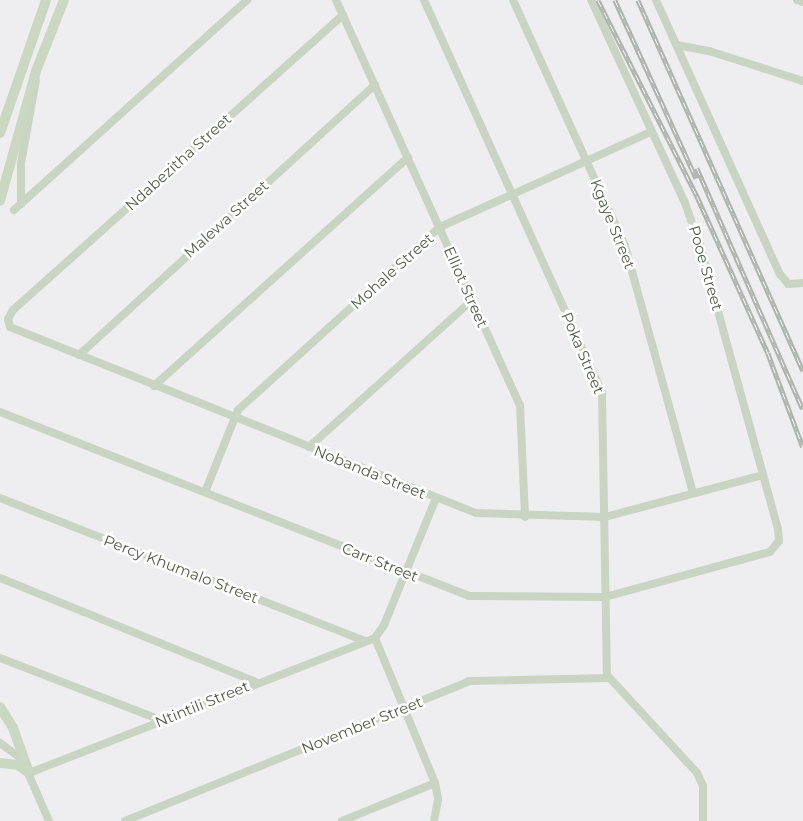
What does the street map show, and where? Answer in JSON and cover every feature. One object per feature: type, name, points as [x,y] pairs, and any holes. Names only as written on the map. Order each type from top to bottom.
[{"type":"main road","points":[[0,133],[46,0]]},
{"type":"main road","points":[[0,201],[36,71],[64,0]]},
{"type":"main road","points":[[0,707],[13,728],[29,772]]},
{"type":"main road","points":[[0,763],[18,765],[29,772]]},
{"type":"street","points":[[36,71],[36,93],[19,179],[18,207],[247,0]]},
{"type":"street","name":"Elliot Street","points":[[336,0],[520,405],[525,517]]},
{"type":"street","name":"Poka Street","points":[[424,0],[600,387],[604,412],[605,665],[609,678]]},
{"type":"street","name":"Kgaye Street","points":[[513,0],[628,256],[693,493]]},
{"type":"street","name":"Pooe Street","points":[[591,0],[693,223],[778,529],[774,548]]},
{"type":"street","points":[[656,0],[780,274],[788,284],[803,283]]},
{"type":"street","points":[[798,0],[803,2]]},
{"type":"street","name":"Ndabezitha Street","points":[[13,310],[343,15]]},
{"type":"street","points":[[677,45],[709,51],[803,81]]},
{"type":"street","name":"Malewa Street","points":[[79,355],[375,85]]},
{"type":"street","name":"Mohale Street","points":[[205,492],[234,417],[245,402],[440,227],[650,132]]},
{"type":"street","points":[[154,386],[408,157]]},
{"type":"street","points":[[309,447],[471,301]]},
{"type":"street","name":"Nobanda Street","points":[[13,310],[8,321],[15,330],[476,513],[525,517],[605,517],[763,475]]},
{"type":"street","name":"Carr Street","points":[[0,412],[406,572],[477,597],[605,597],[766,554],[774,548]]},
{"type":"street","name":"Percy Khumalo Street","points":[[0,498],[363,640]]},
{"type":"street","points":[[434,821],[438,798],[435,783],[375,638],[406,572],[436,498]]},
{"type":"street","points":[[0,578],[256,682]]},
{"type":"street","name":"Ntintili Street","points":[[29,772],[363,640],[375,638]]},
{"type":"street","points":[[0,658],[161,720]]},
{"type":"street","points":[[609,678],[697,773],[703,786],[703,821]]},
{"type":"street","name":"November Street","points":[[125,821],[477,679],[609,678]]},
{"type":"street","points":[[0,743],[18,753],[29,772],[49,821]]},
{"type":"street","points":[[342,821],[435,783]]},
{"type":"railway","points":[[598,0],[697,196],[768,353],[803,447]]},
{"type":"railway","points":[[615,0],[696,178]]},
{"type":"railway","points":[[638,0],[803,371]]},
{"type":"railway","points":[[697,168],[803,409]]}]
